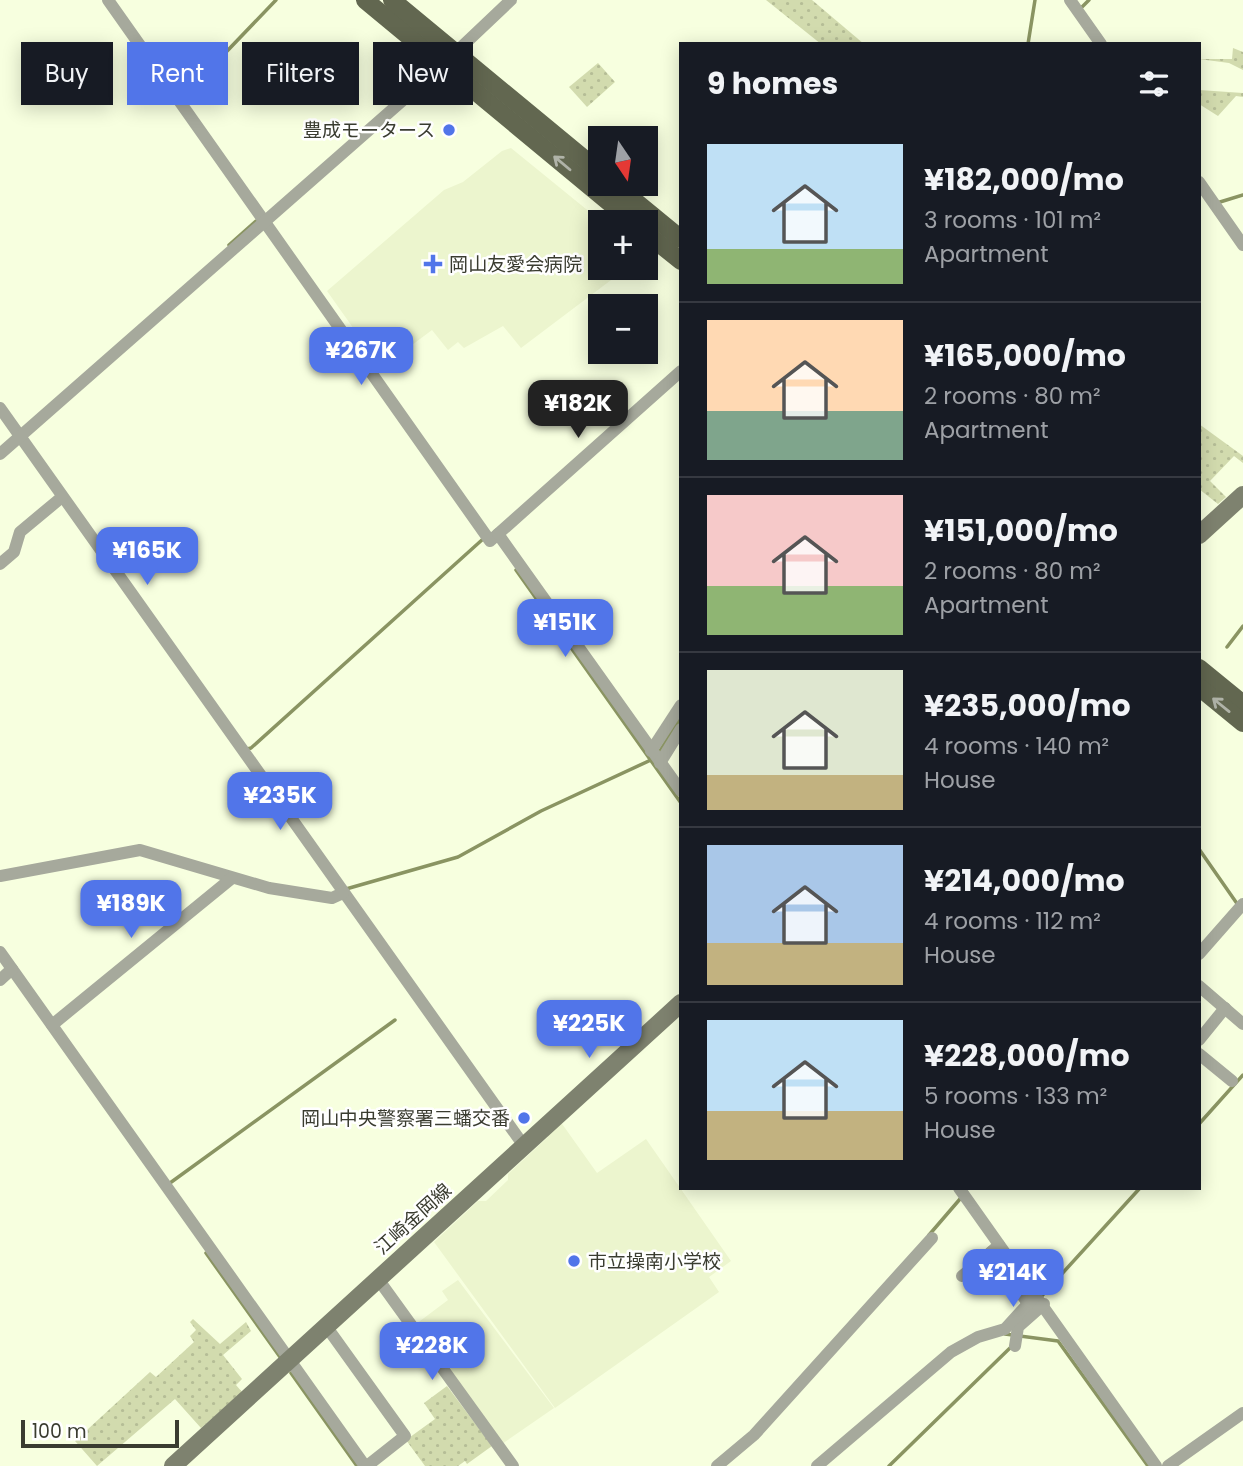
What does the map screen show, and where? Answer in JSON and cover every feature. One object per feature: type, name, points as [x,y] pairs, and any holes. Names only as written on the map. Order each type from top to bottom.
[{"type":"main road","points":[[365,0],[426,42]]},
{"type":"main road","points":[[392,0],[433,42]]},
{"type":"main road","points":[[473,76],[588,163]]},
{"type":"main road","points":[[473,79],[620,210]]},
{"type":"main road","points":[[629,196],[679,237]]},
{"type":"main road","points":[[658,243],[679,259]]},
{"type":"main road","points":[[1201,533],[1243,495]]},
{"type":"main road","points":[[1201,670],[1243,704]]},
{"type":"main road","points":[[1201,689],[1243,723]]},
{"type":"main road","name":"江崎金岡線","points":[[173,1466],[679,1005]]},
{"type":"street","points":[[108,0],[264,222],[492,537],[679,788]]},
{"type":"street","points":[[466,42],[511,0]]},
{"type":"street","points":[[1070,0],[1100,42]]},
{"type":"street","points":[[0,454],[396,105]]},
{"type":"street","points":[[1201,185],[1243,245]]},
{"type":"street","points":[[492,537],[679,373]]},
{"type":"street","points":[[0,408],[524,1146]]},
{"type":"street","points":[[0,564],[14,552],[20,532],[62,496]]},
{"type":"street","points":[[655,757],[679,709]]},
{"type":"street","points":[[655,757],[679,731]]},
{"type":"street","points":[[0,876],[140,850],[269,888],[332,898],[342,891]]},
{"type":"street","points":[[52,1025],[232,878]]},
{"type":"street","points":[[1201,952],[1243,904]]},
{"type":"street","points":[[0,951],[7,973],[52,1025],[366,1466],[405,1436],[326,1326]]},
{"type":"street","points":[[1201,988],[1243,1024]]},
{"type":"street","points":[[1201,1038],[1225,1009]]},
{"type":"street","points":[[1201,1056],[1232,1081]]},
{"type":"street","points":[[960,1190],[995,1248],[1156,1466]]},
{"type":"street","points":[[717,1466],[754,1434],[932,1238]]},
{"type":"street","points":[[962,1276],[995,1248]]},
{"type":"street","points":[[378,1279],[513,1466]]},
{"type":"street","points":[[1017,1339],[1018,1326],[1035,1300]]},
{"type":"street","points":[[817,1466],[951,1352],[978,1337],[1005,1329],[1035,1300]]},
{"type":"street","points":[[1168,1466],[1243,1413]]},
{"type":"shaded area","points":[[766,0],[812,0],[862,42],[818,42]]},
{"type":"shaded area","points":[[1233,48],[1243,52],[1243,70],[1229,63],[1201,59],[1201,59],[1232,59]]},
{"type":"shaded area","points":[[598,63],[615,82],[587,107],[569,87]]},
{"type":"shaded area","points":[[1201,90],[1243,93],[1243,97],[1236,96],[1218,116],[1201,105]]},
{"type":"shaded area","points":[[511,148],[588,211],[588,280],[611,280],[593,294],[588,294],[588,297],[521,348],[503,326],[464,348],[458,342],[448,350],[432,330],[412,345],[407,341],[378,363],[327,291],[444,190],[463,182],[502,151]]},
{"type":"shaded area","points":[[1201,425],[1243,456],[1243,463],[1234,456],[1210,481],[1226,497],[1218,504],[1201,491]]},
{"type":"shaded area","points":[[560,1121],[597,1173],[646,1139],[731,1261],[709,1277],[719,1292],[555,1408],[434,1242],[478,1201],[486,1201],[508,1180],[508,1174],[548,1137],[546,1134]]},
{"type":"shaded area","points":[[458,1280],[554,1408],[502,1444],[416,1324],[448,1300],[442,1291]]},
{"type":"shaded area","points":[[193,1319],[220,1344],[246,1322],[251,1331],[223,1355],[242,1379],[236,1385],[242,1392],[201,1428],[175,1399],[97,1466],[75,1441],[150,1372],[156,1377],[194,1342],[190,1336],[196,1330],[190,1322]]},
{"type":"shaded area","points":[[447,1386],[492,1446],[467,1464],[465,1461],[458,1466],[425,1466],[406,1440],[435,1419],[424,1403]]},
{"type":"waterway","points":[[228,50],[276,0]]},
{"type":"waterway","points":[[1028,42],[1035,0]]},
{"type":"waterway","points":[[1082,7],[1089,0]]},
{"type":"waterway","points":[[1220,202],[1243,195]]},
{"type":"waterway","points":[[229,245],[256,221]]},
{"type":"waterway","points":[[247,749],[483,539]]},
{"type":"waterway","points":[[516,570],[679,800]]},
{"type":"waterway","points":[[1227,647],[1243,626]]},
{"type":"waterway","points":[[658,754],[679,720]]},
{"type":"waterway","points":[[346,889],[458,857],[541,811],[653,759]]},
{"type":"waterway","points":[[1201,852],[1238,905]]},
{"type":"waterway","points":[[170,1183],[395,1020]]},
{"type":"waterway","points":[[1201,1122],[1243,1075]]},
{"type":"waterway","points":[[1039,1299],[1138,1190]]},
{"type":"waterway","points":[[929,1235],[960,1199]]},
{"type":"waterway","points":[[206,1253],[280,1357]]},
{"type":"waterway","points":[[1005,1334],[1058,1341],[1148,1466]]},
{"type":"waterway","points":[[889,1466],[1011,1347]]},
{"type":"waterway","points":[[291,1373],[357,1466]]},
{"type":"place","name":"豊成モータース","points":[[449,130]]},
{"type":"place","name":"岡山友愛会病院","points":[[433,264]]},
{"type":"place","name":"岡山中央警察署三蟠交番","points":[[524,1118]]},
{"type":"place","name":"市立操南小学校","points":[[574,1261]]}]
